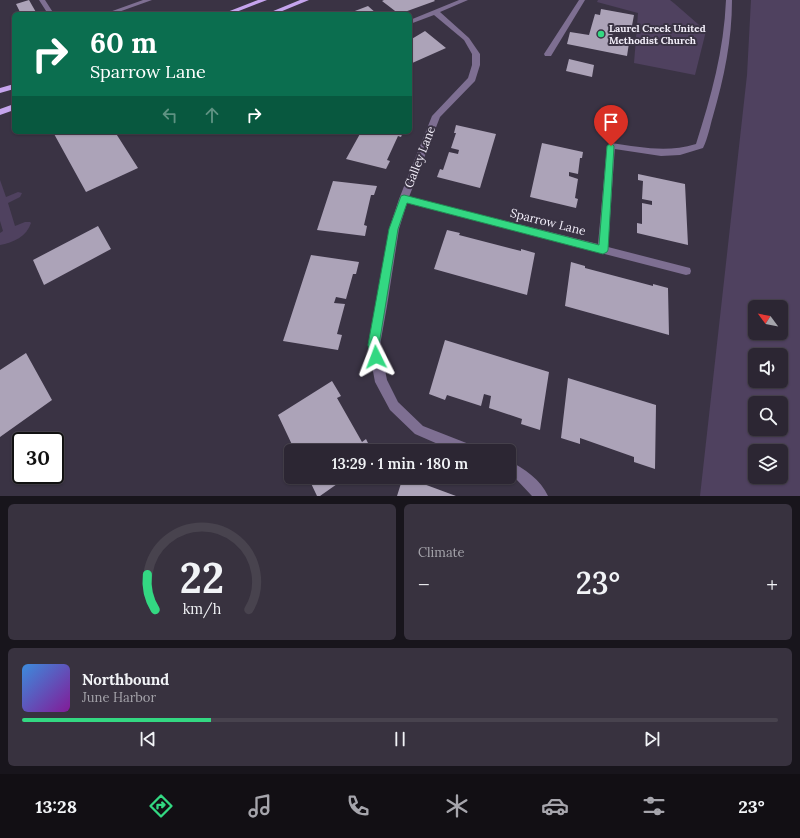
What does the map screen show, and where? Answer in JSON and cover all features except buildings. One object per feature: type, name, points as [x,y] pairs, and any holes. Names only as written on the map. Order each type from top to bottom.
[{"type":"main road","points":[[231,12],[264,0]]},
{"type":"main road","points":[[274,12],[306,0]]},
{"type":"main road","points":[[0,91],[12,87]]},
{"type":"main road","points":[[0,112],[12,108]]},
{"type":"street","points":[[42,0],[50,12]]},
{"type":"street","points":[[113,12],[149,0]]},
{"type":"street","points":[[412,21],[465,0]]},
{"type":"street","points":[[548,54],[582,0]]},
{"type":"street","points":[[603,250],[611,146],[661,153],[680,152],[700,146],[718,86],[729,16],[729,0]]},
{"type":"street","name":"Galley Lane","points":[[435,12],[467,39],[476,54],[476,65],[472,79],[436,116],[404,199],[394,229],[374,345],[381,382],[394,406],[419,430],[452,444]]},
{"type":"street","name":"Sparrow Lane","points":[[404,199],[686,271]]},
{"type":"street","points":[[516,471],[522,474],[541,496]]},
{"type":"shaded area","points":[[598,0],[670,0],[706,31],[695,75],[634,63],[638,13],[597,2]]},
{"type":"shaded area","points":[[751,0],[800,0],[800,496],[700,496],[747,75]]},
{"type":"shaded area","points":[[0,180],[6,197],[18,192],[22,193],[20,197],[8,203],[15,226],[25,222],[31,223],[26,232],[19,238],[10,243],[0,245],[0,233],[3,231],[0,221]]},
{"type":"place","name":"Laurel Creek United Methodist Church","points":[[601,34]]},
{"type":"route","points":[[376,357],[374,345],[382,306],[394,229],[404,199],[603,250],[611,146]]}]
